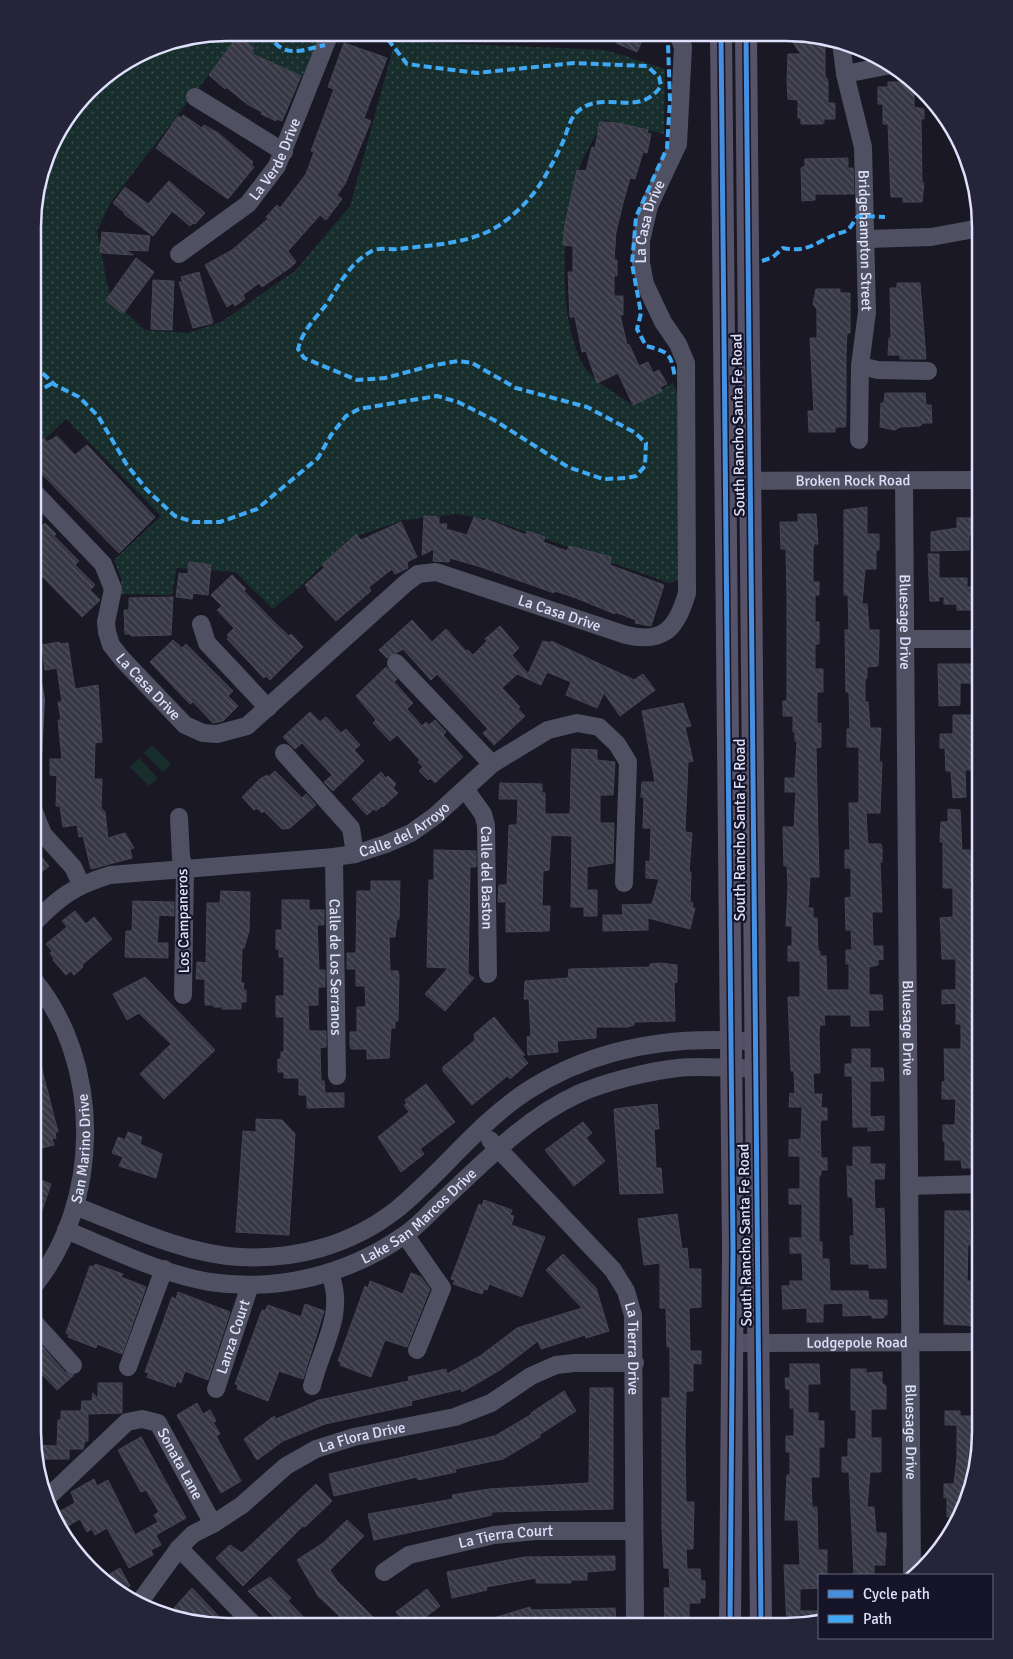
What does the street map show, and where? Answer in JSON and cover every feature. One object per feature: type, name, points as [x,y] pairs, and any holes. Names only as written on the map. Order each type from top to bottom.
[{"type":"main road","name":"South Rancho Santa Fe Road","points":[[721,41],[727,481],[733,1343],[730,1618]]},
{"type":"main road","name":"South Rancho Santa Fe Road","points":[[746,41],[754,1042],[761,1618]]},
{"type":"street","name":"La Verde Drive","points":[[179,254],[248,204],[277,166],[327,41]]},
{"type":"street","name":"La Casa Drive","points":[[41,499],[103,564],[114,590],[106,622],[111,645],[185,725],[203,733],[231,732],[247,726],[418,574],[436,572],[626,635],[644,639],[660,635],[674,625],[687,593],[686,363],[678,344],[663,322],[645,284],[641,263],[641,241],[649,206],[678,144],[683,48],[680,41]]},
{"type":"street","name":"Bridgehampton Street","points":[[842,50],[845,74],[863,147],[867,238],[868,312],[860,366],[859,440]]},
{"type":"street","points":[[845,74],[881,67]]},
{"type":"street","points":[[195,97],[284,152]]},
{"type":"street","points":[[867,238],[931,237],[972,229]]},
{"type":"street","points":[[860,366],[878,370],[928,371]]},
{"type":"street","name":"Bluesage Drive","points":[[904,480],[912,1568]]},
{"type":"street","name":"Broken Rock Road","points":[[727,481],[972,480]]},
{"type":"street","points":[[201,624],[208,643],[268,708]]},
{"type":"street","points":[[905,639],[972,639]]},
{"type":"street","points":[[396,663],[492,764]]},
{"type":"street","name":"Calle del Arroyo","points":[[41,915],[48,908],[81,884],[110,875],[334,858],[355,854],[386,844],[411,833],[436,816],[492,764],[548,730],[577,723],[599,727],[616,744],[628,762],[624,883]]},
{"type":"street","points":[[284,753],[351,828],[355,854]]},
{"type":"street","name":"Calle del Baston","points":[[465,789],[483,814],[486,825],[488,974]]},
{"type":"street","name":"Los Campaneros","points":[[179,817],[181,858],[185,868],[183,995]]},
{"type":"street","points":[[41,829],[43,834],[73,867],[81,884]]},
{"type":"street","name":"Calle de Los Serranos","points":[[334,858],[336,1076]]},
{"type":"street","name":"San Marino Drive","points":[[41,990],[50,1002],[67,1039],[83,1098],[86,1118],[81,1186],[56,1256],[41,1276]]},
{"type":"street","name":"Lake San Marcos Drive","points":[[75,1206],[204,1252],[241,1257],[302,1254],[358,1233],[395,1210],[480,1129],[526,1092],[586,1062],[627,1048],[649,1044],[711,1039],[754,1042]]},
{"type":"street","name":"Lake San Marcos Drive","points":[[66,1230],[164,1269],[210,1282],[250,1285],[306,1280],[330,1274],[359,1262],[405,1235],[498,1148],[543,1113],[578,1094],[610,1082],[679,1068],[755,1068]]},
{"type":"street","name":"La Tierra Drive","points":[[480,1129],[617,1277],[626,1291],[633,1315],[635,1618]]},
{"type":"street","points":[[909,1186],[972,1184]]},
{"type":"street","points":[[405,1235],[442,1288],[417,1350]]},
{"type":"street","points":[[128,1367],[164,1269]]},
{"type":"street","points":[[312,1386],[334,1316],[336,1289],[330,1274]]},
{"type":"street","name":"Lanza Court","points":[[216,1389],[250,1285]]},
{"type":"street","points":[[41,1329],[74,1364]]},
{"type":"street","name":"Lodgepole Road","points":[[733,1343],[972,1342]]},
{"type":"street","name":"La Flora Drive","points":[[143,1598],[179,1548],[193,1534],[214,1524],[242,1505],[286,1466],[316,1449],[354,1437],[455,1417],[491,1403],[531,1376],[556,1365],[634,1362]]},
{"type":"street","name":"Sonata Lane","points":[[52,1493],[127,1422],[142,1419],[158,1423],[214,1524]]},
{"type":"street","name":"La Tierra Court","points":[[384,1572],[409,1555],[494,1535],[535,1531],[634,1531]]},
{"type":"street","points":[[179,1548],[247,1618]]},
{"type":"green space","points":[[227,41],[322,41],[305,78],[266,62],[234,42],[110,203],[97,231],[110,298],[145,330],[188,333],[221,322],[295,271],[350,206],[395,41],[606,50],[665,69],[664,134],[604,120],[585,154],[579,168],[572,196],[565,248],[565,277],[566,305],[571,331],[578,354],[589,373],[632,405],[673,383],[682,405],[680,580],[669,583],[492,520],[456,514],[404,520],[349,539],[304,583],[273,609],[235,572],[177,568],[172,595],[121,594],[121,578],[114,560],[161,516],[66,419],[41,442],[41,227],[45,191],[60,145],[80,114],[105,87],[134,66],[168,51],[203,43]]},
{"type":"green space","points":[[152,745],[171,764],[163,772],[144,753]]},
{"type":"green space","points":[[139,758],[158,778],[149,786],[130,767]]},
{"type":"building","points":[[234,41],[245,41],[254,48],[250,53],[301,76],[282,121],[277,119],[276,121],[261,114],[262,112],[247,104],[226,87],[225,89],[209,75]]},
{"type":"building","points":[[617,41],[642,41],[637,52],[616,43]]},
{"type":"building","points":[[792,42],[825,46],[825,78],[827,78],[828,82],[828,103],[835,103],[835,119],[824,119],[822,124],[801,124],[801,118],[798,118],[798,100],[788,99],[787,80],[788,54],[801,54]]},
{"type":"building","points":[[344,43],[387,58],[364,118],[371,121],[345,184],[337,195],[342,199],[326,220],[320,215],[288,251],[296,262],[291,267],[262,287],[259,283],[243,295],[245,299],[235,306],[233,303],[227,307],[205,265],[232,250],[268,219],[266,217],[277,205],[280,208],[306,174],[314,152],[311,151],[334,89],[328,87]]},
{"type":"building","points":[[888,82],[902,82],[914,93],[914,107],[924,109],[924,119],[921,119],[922,183],[924,183],[922,202],[903,202],[903,197],[891,197],[888,124],[883,124],[883,104],[878,104],[878,87],[888,87]]},
{"type":"building","points":[[183,115],[202,128],[204,125],[218,133],[253,162],[251,165],[254,167],[228,199],[156,148],[178,116],[181,118]]},
{"type":"building","points":[[600,122],[617,123],[648,130],[647,133],[651,134],[647,153],[643,152],[635,179],[630,178],[616,232],[614,260],[617,260],[617,276],[614,276],[614,296],[623,296],[623,315],[620,315],[627,345],[629,344],[639,366],[648,362],[653,373],[659,370],[667,384],[660,387],[662,391],[633,405],[618,373],[597,383],[586,351],[582,352],[575,317],[570,317],[568,272],[573,272],[573,246],[563,245],[565,225],[577,170],[586,171],[592,147],[595,148]]},
{"type":"building","points":[[848,158],[848,168],[853,168],[854,194],[815,194],[815,200],[802,201],[801,168],[805,166],[805,159]]},
{"type":"building","points":[[169,181],[205,213],[195,224],[193,223],[190,226],[172,211],[153,236],[113,203],[125,187],[148,204]]},
{"type":"building","points":[[102,232],[150,236],[148,251],[126,250],[133,255],[100,252]]},
{"type":"building","points":[[136,258],[154,272],[123,314],[106,300]]},
{"type":"building","points":[[199,272],[213,323],[193,328],[179,282],[183,282],[181,277]]},
{"type":"building","points":[[153,280],[174,281],[172,330],[151,329]]},
{"type":"building","points":[[897,283],[920,283],[926,359],[900,359],[900,355],[888,355],[889,338],[891,338],[890,288],[897,288]]},
{"type":"building","points":[[816,289],[840,289],[840,293],[850,293],[850,333],[847,333],[846,354],[846,422],[845,427],[835,427],[835,432],[809,432],[808,411],[814,411],[810,338],[817,338],[817,309],[813,304]]},
{"type":"building","points":[[885,393],[925,393],[926,405],[931,405],[932,423],[900,427],[895,430],[880,427],[881,403],[884,403]]},
{"type":"building","points":[[57,436],[75,455],[87,445],[155,517],[119,553],[41,473],[41,441],[44,438],[47,442]]},
{"type":"building","points":[[867,507],[867,534],[879,534],[879,550],[876,550],[876,569],[865,569],[862,604],[867,604],[869,630],[879,630],[879,645],[878,666],[867,667],[865,702],[868,702],[870,728],[881,728],[879,762],[882,762],[880,813],[866,813],[868,844],[881,844],[882,848],[882,862],[880,862],[882,912],[872,912],[873,946],[883,946],[883,960],[878,959],[878,965],[869,967],[869,995],[882,995],[883,1010],[868,1010],[869,1026],[851,1026],[851,1015],[824,1015],[825,1025],[820,1025],[819,1033],[820,1073],[813,1073],[814,1094],[822,1094],[821,1108],[827,1108],[827,1120],[821,1120],[820,1126],[821,1158],[827,1158],[827,1170],[821,1170],[821,1175],[819,1175],[819,1242],[822,1242],[822,1259],[829,1259],[830,1291],[868,1291],[869,1300],[887,1300],[887,1315],[884,1315],[884,1318],[872,1318],[872,1315],[843,1316],[843,1303],[823,1304],[823,1322],[807,1322],[807,1308],[783,1309],[782,1286],[790,1286],[790,1281],[803,1281],[802,1253],[790,1253],[790,1238],[802,1238],[802,1204],[789,1204],[789,1189],[800,1189],[800,1156],[789,1156],[789,1140],[801,1139],[802,1107],[789,1107],[790,1093],[795,1094],[794,1071],[791,1071],[788,997],[800,997],[800,961],[788,961],[788,946],[792,946],[792,926],[786,926],[788,888],[787,866],[784,866],[783,827],[794,827],[796,792],[785,792],[785,778],[795,778],[797,741],[795,741],[795,732],[793,732],[793,716],[783,716],[783,701],[787,701],[787,597],[786,549],[781,549],[780,522],[798,522],[798,514],[816,514],[818,544],[814,544],[813,548],[813,582],[819,582],[819,595],[815,595],[815,622],[819,622],[819,644],[815,644],[815,669],[823,669],[823,692],[817,692],[817,724],[821,723],[821,747],[816,748],[819,877],[810,877],[808,908],[813,908],[813,918],[817,918],[818,951],[820,951],[820,956],[826,956],[827,990],[849,990],[849,964],[846,964],[846,950],[852,950],[851,930],[846,930],[845,898],[851,897],[851,868],[845,868],[845,850],[850,850],[849,803],[859,803],[859,747],[847,747],[847,729],[850,729],[849,692],[846,692],[845,630],[849,630],[848,595],[844,595],[844,510]]},
{"type":"building","points":[[424,516],[439,517],[439,524],[447,524],[446,529],[467,535],[474,517],[485,521],[486,519],[526,535],[527,531],[545,537],[543,542],[567,551],[569,546],[611,557],[610,565],[664,585],[651,626],[635,623],[636,620],[615,612],[615,614],[576,598],[555,591],[554,593],[481,567],[450,558],[449,562],[433,561],[434,549],[422,555]]},
{"type":"building","points":[[957,518],[972,518],[972,535],[969,535],[969,550],[931,551],[931,532],[957,528]]},
{"type":"building","points":[[401,522],[417,557],[407,562],[408,568],[395,574],[392,569],[369,587],[371,591],[336,621],[307,590],[305,585],[325,567],[322,565],[356,534],[361,540]]},
{"type":"building","points":[[45,523],[56,534],[54,536],[79,561],[75,565],[95,585],[90,590],[100,600],[82,617],[41,575],[41,527]]},
{"type":"building","points":[[928,554],[939,554],[939,578],[967,578],[967,587],[972,587],[972,610],[957,610],[957,604],[944,604],[944,597],[939,597],[939,601],[930,601]]},
{"type":"building","points":[[189,562],[211,565],[208,595],[193,593],[192,599],[176,597],[179,573],[188,574]]},
{"type":"building","points":[[232,575],[246,589],[244,591],[276,624],[289,636],[291,634],[303,647],[270,680],[266,676],[264,678],[227,639],[229,637],[227,635],[234,628],[217,610],[222,606],[211,595]]},
{"type":"building","points":[[173,597],[171,635],[131,636],[131,634],[125,634],[124,610],[129,610],[129,598]]},
{"type":"building","points":[[412,620],[432,642],[446,629],[466,651],[468,650],[473,655],[487,641],[485,639],[500,626],[519,648],[512,655],[528,674],[543,641],[550,643],[551,641],[634,680],[643,674],[655,690],[620,716],[604,693],[597,708],[566,695],[571,682],[547,672],[541,685],[517,674],[502,688],[520,707],[518,709],[525,716],[494,745],[483,733],[488,729],[437,674],[431,680],[403,649],[387,658],[379,650]]},
{"type":"building","points":[[173,640],[182,648],[186,644],[233,691],[228,696],[238,706],[223,721],[213,723],[193,702],[190,704],[150,662]]},
{"type":"building","points":[[59,642],[60,644],[68,643],[75,689],[98,685],[102,742],[95,743],[94,779],[102,779],[101,808],[105,812],[108,838],[125,833],[134,848],[130,849],[132,858],[91,869],[83,836],[79,837],[77,825],[63,827],[60,806],[56,806],[57,776],[50,775],[50,759],[62,759],[58,720],[61,720],[58,702],[62,702],[57,668],[45,670],[42,645]]},
{"type":"building","points":[[938,664],[972,664],[972,683],[960,683],[960,705],[939,706]]},
{"type":"building","points":[[386,667],[397,679],[394,682],[413,703],[407,709],[422,726],[426,722],[429,725],[435,720],[446,732],[443,735],[463,757],[435,783],[430,778],[428,780],[419,771],[423,767],[418,762],[420,760],[397,735],[390,741],[373,723],[376,720],[356,696]]},
{"type":"building","points":[[683,703],[691,726],[685,727],[693,761],[688,762],[685,832],[692,833],[689,872],[691,872],[690,902],[693,903],[692,908],[695,908],[690,929],[648,918],[648,930],[603,931],[603,915],[623,915],[622,905],[652,904],[659,879],[646,878],[646,861],[650,862],[651,828],[643,828],[644,797],[641,797],[642,782],[655,782],[642,711]]},
{"type":"building","points":[[310,712],[320,722],[326,717],[341,733],[346,729],[360,745],[354,750],[364,761],[333,791],[324,782],[332,775],[302,743],[295,749],[283,737]]},
{"type":"building","points":[[953,715],[971,715],[972,770],[965,770],[966,797],[953,798],[951,771],[946,771],[945,748],[940,748],[940,734],[953,734]]},
{"type":"building","points":[[572,749],[597,750],[597,760],[615,762],[613,795],[600,795],[600,823],[614,823],[613,863],[587,867],[587,890],[597,890],[597,916],[584,916],[584,907],[571,907],[572,836],[551,835],[549,870],[543,871],[542,906],[550,906],[549,931],[506,932],[506,902],[498,902],[499,885],[507,885],[509,825],[517,825],[518,799],[499,799],[500,783],[542,784],[542,793],[545,793],[545,814],[570,814]]},
{"type":"building","points":[[275,771],[302,798],[306,794],[316,805],[290,828],[282,829],[264,811],[262,813],[257,808],[254,810],[242,797],[260,779],[267,775],[268,777]]},
{"type":"building","points":[[381,772],[386,778],[388,776],[396,784],[393,788],[398,793],[383,807],[376,811],[374,809],[367,815],[352,799]]},
{"type":"building","points":[[948,809],[960,810],[962,850],[970,850],[970,857],[972,857],[972,882],[969,882],[972,896],[972,1168],[962,1168],[961,1160],[945,1160],[945,1141],[943,1141],[943,1125],[955,1125],[956,1099],[942,1099],[942,1082],[945,1081],[944,1049],[961,1049],[961,1024],[956,1024],[956,1003],[942,1004],[942,990],[956,990],[956,959],[942,959],[940,918],[953,917],[953,888],[943,888],[943,842],[940,842],[941,822],[948,822]]},
{"type":"building","points":[[434,850],[476,851],[476,867],[470,867],[468,974],[474,978],[445,1011],[425,994],[448,968],[427,967],[429,880],[434,880]]},
{"type":"building","points":[[41,856],[49,866],[41,872]]},
{"type":"building","points":[[371,881],[400,881],[399,919],[397,919],[395,937],[389,937],[390,971],[398,971],[399,976],[398,1021],[395,1021],[395,1028],[391,1028],[389,1058],[367,1059],[367,1049],[351,1049],[350,1045],[350,1032],[357,1032],[357,1007],[366,1007],[365,986],[356,986],[356,969],[347,969],[347,953],[356,953],[357,891],[371,891]]},
{"type":"building","points":[[221,891],[250,892],[249,931],[244,948],[242,948],[241,983],[244,983],[243,990],[246,990],[246,1002],[241,1002],[241,1009],[222,1009],[222,1007],[214,1007],[214,1005],[205,1005],[205,979],[196,979],[197,962],[206,963],[207,903],[220,903]]},
{"type":"building","points":[[282,900],[309,900],[309,910],[324,910],[324,925],[317,925],[319,970],[325,970],[325,987],[318,987],[318,1005],[308,1005],[309,1031],[326,1031],[326,1047],[320,1048],[321,1081],[324,1081],[325,1093],[344,1093],[344,1107],[307,1108],[307,1095],[299,1095],[299,1078],[284,1078],[284,1072],[278,1072],[278,1059],[281,1059],[281,1052],[284,1052],[284,1017],[276,1017],[276,996],[284,996],[284,957],[279,957],[279,949],[276,949],[276,930],[282,930]]},
{"type":"building","points":[[133,901],[174,902],[174,916],[159,915],[157,943],[168,943],[168,958],[125,957],[126,931],[132,931]]},
{"type":"building","points":[[75,911],[86,924],[94,917],[112,939],[82,965],[83,967],[74,975],[71,971],[66,975],[53,960],[50,953],[52,951],[46,944],[67,927],[62,921]]},
{"type":"building","points":[[650,964],[677,965],[677,982],[674,983],[675,1021],[634,1022],[634,1025],[628,1027],[596,1027],[596,1038],[557,1041],[558,1052],[528,1055],[527,1037],[531,1036],[529,999],[524,999],[525,981],[568,978],[569,969],[650,967]]},
{"type":"building","points":[[145,977],[215,1050],[164,1099],[140,1074],[171,1044],[139,1013],[127,1020],[113,994]]},
{"type":"building","points":[[494,1017],[525,1055],[521,1055],[528,1063],[510,1079],[507,1076],[472,1105],[443,1071],[443,1067],[475,1040],[474,1034]]},
{"type":"building","points":[[852,1049],[870,1049],[870,1068],[883,1068],[884,1081],[870,1081],[870,1117],[884,1116],[884,1130],[868,1131],[868,1127],[853,1127],[852,1076],[845,1076],[845,1064],[852,1064]]},
{"type":"building","points":[[41,1066],[58,1132],[55,1132],[56,1138],[52,1139],[54,1145],[41,1148]]},
{"type":"building","points":[[426,1084],[455,1122],[420,1149],[424,1154],[401,1172],[378,1137],[409,1112],[404,1105],[407,1103],[405,1100]]},
{"type":"building","points":[[657,1104],[659,1129],[654,1129],[656,1168],[661,1168],[663,1193],[620,1194],[614,1109]]},
{"type":"building","points":[[256,1119],[282,1120],[295,1134],[289,1235],[236,1232],[243,1131],[256,1132]]},
{"type":"building","points":[[583,1122],[592,1133],[586,1138],[605,1161],[574,1186],[545,1150]]},
{"type":"building","points":[[128,1132],[142,1137],[140,1144],[162,1154],[156,1178],[119,1166],[123,1157],[112,1153],[118,1137],[125,1140]]},
{"type":"building","points":[[853,1147],[870,1147],[870,1164],[885,1164],[884,1179],[874,1179],[875,1209],[884,1208],[886,1268],[869,1268],[869,1264],[851,1264],[850,1236],[854,1236],[853,1200],[852,1197],[848,1197],[847,1166],[853,1167]]},
{"type":"building","points":[[41,1180],[51,1184],[41,1213]]},
{"type":"building","points":[[484,1200],[512,1210],[510,1215],[514,1216],[511,1225],[545,1237],[522,1297],[489,1284],[487,1290],[484,1289],[482,1294],[453,1284],[455,1280],[451,1279],[479,1204],[482,1206]]},
{"type":"building","points":[[945,1211],[969,1211],[970,1245],[968,1245],[967,1281],[970,1281],[970,1293],[972,1293],[972,1326],[944,1324]]},
{"type":"building","points":[[677,1214],[682,1249],[687,1248],[689,1269],[701,1269],[701,1307],[689,1308],[690,1351],[701,1351],[701,1364],[693,1363],[693,1391],[686,1391],[686,1502],[694,1502],[693,1549],[686,1549],[687,1569],[700,1569],[701,1581],[705,1581],[705,1598],[700,1598],[700,1603],[689,1603],[689,1618],[665,1618],[664,1588],[670,1588],[669,1568],[664,1568],[662,1528],[662,1398],[670,1398],[670,1347],[667,1347],[666,1308],[660,1308],[660,1263],[644,1265],[638,1219]]},
{"type":"building","points":[[563,1254],[596,1288],[609,1331],[586,1338],[585,1335],[541,1349],[538,1341],[500,1370],[462,1392],[461,1389],[411,1401],[412,1405],[325,1424],[283,1441],[257,1460],[244,1439],[274,1416],[276,1419],[319,1400],[409,1381],[408,1377],[446,1369],[447,1374],[480,1356],[517,1328],[582,1308],[546,1270]]},
{"type":"building","points":[[95,1264],[123,1274],[121,1277],[146,1287],[122,1354],[97,1344],[96,1348],[68,1337],[69,1334],[66,1333],[90,1266],[94,1267]]},
{"type":"building","points":[[411,1273],[421,1277],[430,1289],[407,1347],[385,1340],[371,1377],[340,1365],[341,1362],[338,1361],[365,1286],[368,1288],[370,1281],[403,1294]]},
{"type":"building","points":[[178,1292],[230,1312],[208,1380],[185,1371],[181,1383],[177,1381],[175,1387],[147,1377],[149,1373],[145,1372],[172,1297],[176,1299]]},
{"type":"building","points":[[305,1304],[324,1311],[303,1379],[279,1371],[268,1401],[237,1389],[238,1385],[235,1384],[262,1310],[265,1311],[268,1305],[301,1317]]},
{"type":"building","points":[[41,1345],[65,1372],[74,1375],[57,1390],[41,1373]]},
{"type":"building","points":[[790,1364],[819,1364],[820,1384],[808,1384],[808,1413],[818,1413],[818,1421],[824,1421],[824,1447],[819,1447],[819,1477],[811,1477],[812,1507],[817,1507],[818,1550],[827,1550],[827,1574],[818,1574],[818,1588],[800,1589],[800,1611],[818,1611],[818,1615],[787,1618],[784,1565],[800,1565],[798,1520],[785,1520],[787,1475],[790,1475],[790,1452],[786,1452],[786,1436],[794,1436],[794,1408],[790,1408],[790,1389],[786,1389],[785,1378],[790,1378]]},
{"type":"building","points":[[851,1369],[866,1369],[866,1373],[882,1372],[882,1383],[886,1386],[886,1409],[871,1409],[871,1438],[881,1438],[881,1472],[870,1472],[867,1507],[874,1507],[876,1533],[886,1533],[886,1548],[885,1565],[874,1565],[874,1574],[854,1574],[849,1472],[842,1472],[842,1457],[848,1457],[848,1439],[856,1439],[856,1410],[851,1410]]},
{"type":"building","points":[[98,1383],[122,1383],[122,1413],[88,1414],[88,1441],[85,1441],[83,1449],[69,1449],[69,1459],[44,1459],[42,1445],[57,1446],[58,1420],[61,1420],[61,1411],[81,1411],[82,1401],[92,1401],[93,1393],[98,1399]]},
{"type":"building","points":[[590,1388],[613,1388],[613,1509],[491,1512],[492,1515],[374,1540],[368,1514],[453,1499],[452,1495],[489,1489],[589,1483]]},
{"type":"building","points":[[564,1391],[576,1411],[539,1435],[540,1437],[503,1459],[455,1469],[456,1472],[418,1480],[417,1477],[334,1496],[329,1474],[495,1436],[532,1414]]},
{"type":"building","points":[[197,1403],[203,1414],[210,1410],[216,1421],[213,1422],[220,1434],[216,1436],[241,1481],[221,1493],[177,1415]]},
{"type":"building","points":[[945,1411],[960,1411],[960,1416],[972,1416],[968,1468],[958,1503],[952,1517],[947,1517],[947,1497],[944,1498],[944,1484],[954,1484],[957,1457],[957,1425],[945,1425]]},
{"type":"building","points":[[141,1437],[186,1518],[156,1535],[161,1545],[151,1550],[153,1555],[129,1568],[107,1528],[95,1535],[92,1529],[87,1532],[80,1519],[67,1526],[59,1512],[75,1503],[71,1492],[94,1479],[97,1486],[108,1480],[135,1535],[158,1522],[154,1515],[159,1512],[146,1490],[141,1492],[118,1450]]},
{"type":"building","points":[[316,1484],[332,1501],[305,1527],[303,1526],[243,1586],[216,1558],[230,1545],[242,1553]]},
{"type":"building","points":[[347,1520],[364,1536],[330,1570],[337,1581],[374,1618],[342,1618],[318,1596],[297,1560],[323,1543]]},
{"type":"building","points":[[615,1556],[615,1570],[587,1572],[587,1580],[571,1580],[571,1583],[536,1583],[536,1578],[486,1587],[487,1590],[452,1598],[447,1572],[524,1557]]},
{"type":"building","points":[[120,1568],[130,1586],[127,1588],[108,1575]]},
{"type":"building","points":[[270,1577],[291,1598],[288,1601],[304,1618],[275,1618],[248,1591]]},
{"type":"building","points":[[192,1588],[220,1617],[191,1614],[173,1609]]},
{"type":"building","points":[[427,1589],[440,1606],[424,1618],[401,1618],[396,1612]]},
{"type":"building","points":[[530,1607],[531,1610],[615,1608],[616,1618],[494,1618]]},
{"type":"marked path","points":[[273,41],[279,47],[292,51],[325,45]]},
{"type":"marked path","points":[[41,372],[55,385],[79,397],[98,416],[127,465],[147,490],[175,516],[193,522],[220,522],[257,509],[318,458],[331,435],[346,416],[359,409],[437,396],[458,402],[494,420],[568,467],[603,479],[636,476],[645,466],[646,443],[634,432],[587,407],[516,388],[472,363],[458,361],[385,378],[357,380],[304,358],[298,349],[300,341],[310,324],[347,274],[365,255],[378,249],[438,245],[465,240],[490,231],[522,207],[544,179],[576,113],[586,106],[597,103],[631,103],[642,101],[652,96],[661,86],[659,77],[647,66],[574,63],[477,73],[407,64],[389,41]]},
{"type":"marked path","points":[[667,41],[670,100],[667,148],[636,217],[632,264],[641,313],[637,329],[646,346],[665,352],[668,355],[675,378]]},
{"type":"marked path","points":[[762,261],[773,257],[783,248],[805,248],[846,231],[858,216],[885,217]]},
{"type":"marked path","points":[[41,389],[53,383]]},
{"type":"cycle path","points":[[721,41],[733,1249],[730,1618]]},
{"type":"cycle path","points":[[746,41],[761,1618]]}]
